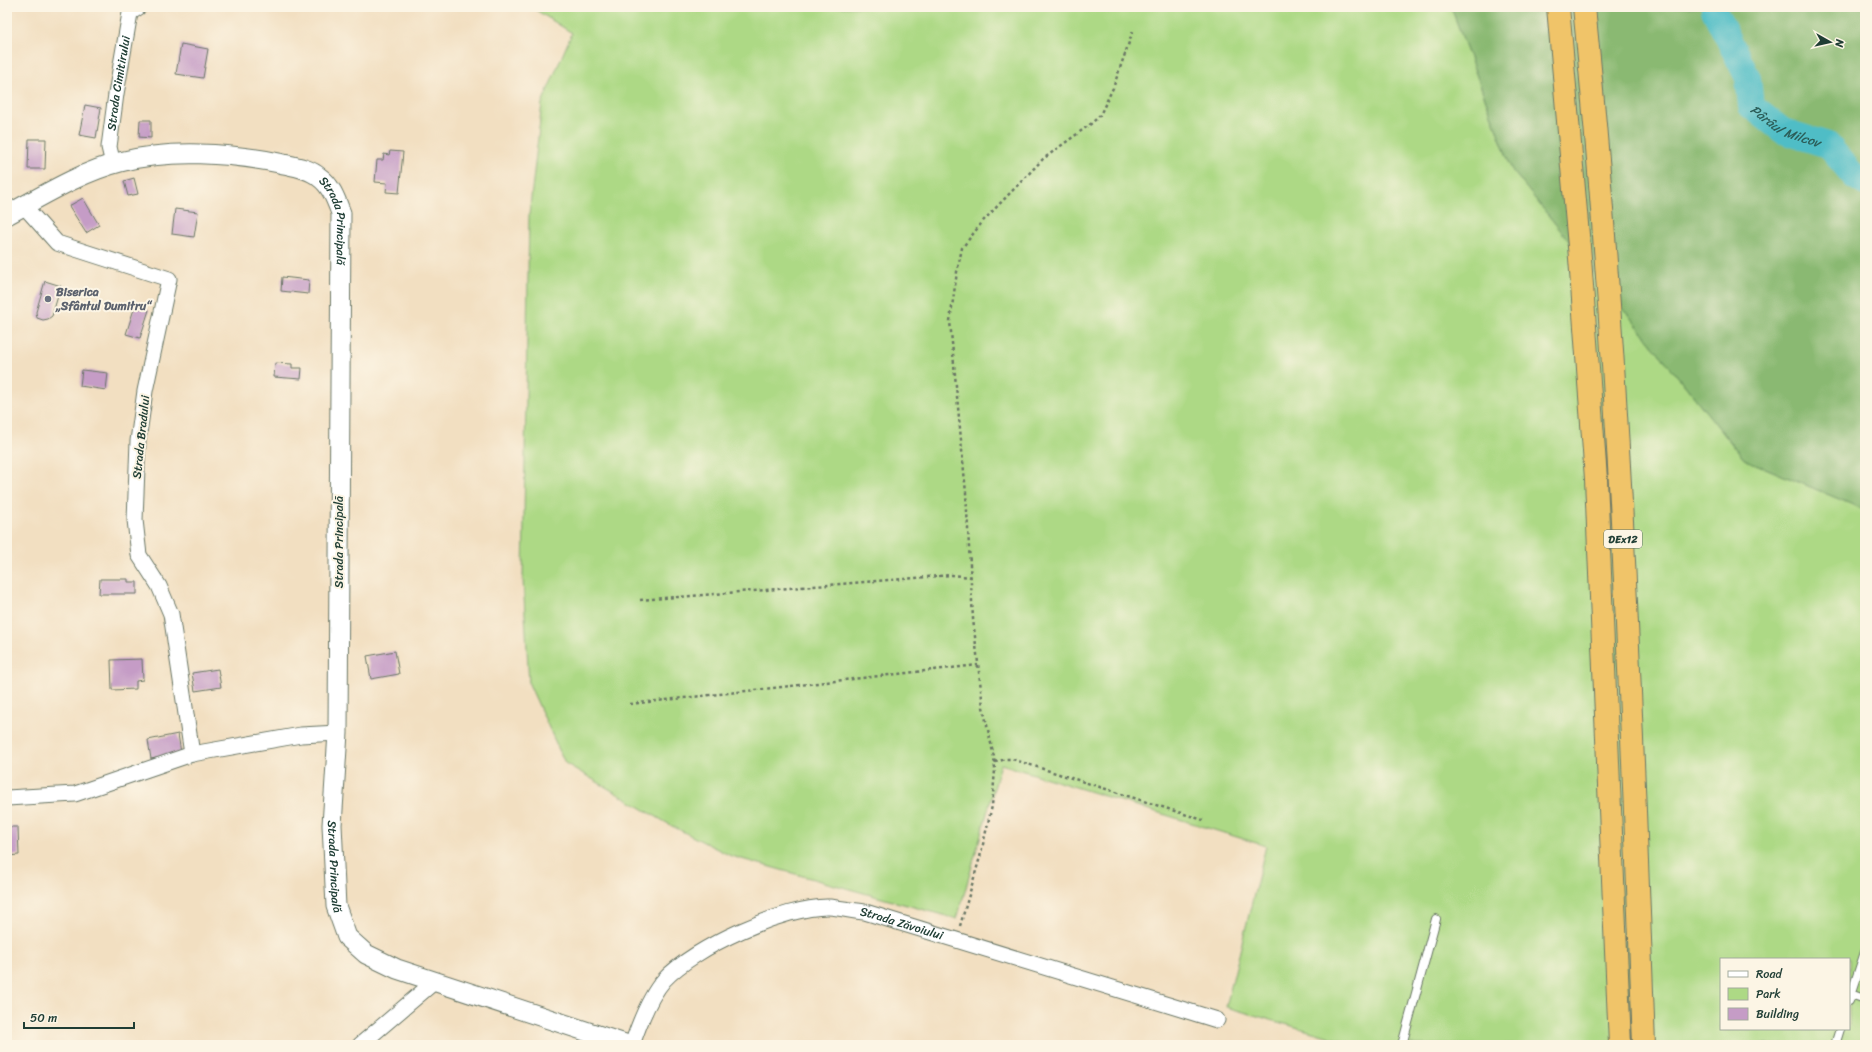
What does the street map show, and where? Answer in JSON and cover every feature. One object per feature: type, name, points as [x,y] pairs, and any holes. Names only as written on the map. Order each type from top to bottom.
[{"type":"highway","name":"DEx12","points":[[1558,7],[1580,250],[1596,480],[1620,1045]]},
{"type":"highway","name":"DEx12","points":[[1584,7],[1605,256],[1620,478],[1644,1045]]},
{"type":"street","name":"Strada Cimitirului","points":[[113,164],[109,147],[116,94],[130,13],[139,7]]},
{"type":"street","name":"Strada Principală","points":[[7,215],[89,173],[113,164],[143,157],[204,154],[252,158],[298,167],[319,177],[333,193],[341,213],[338,733],[333,832],[336,906],[347,937],[366,954],[397,969],[628,1045]]},
{"type":"street","name":"Strada Bradului","points":[[24,206],[57,243],[169,279],[145,391],[138,441],[135,520],[139,555],[160,586],[170,614],[192,754]]},
{"type":"street","points":[[7,798],[75,794],[192,754],[301,735],[338,733]]},
{"type":"street","name":"Strada Zăvoiului","points":[[632,1045],[639,1022],[664,980],[694,956],[727,937],[786,914],[828,907],[865,912],[1217,1020]]},
{"type":"street","points":[[360,1045],[434,982]]},
{"type":"lane","points":[[1402,1045],[1436,919]]},
{"type":"lane","points":[[1865,952],[1850,998],[1865,999]]},
{"type":"lane","points":[[1834,1045],[1840,1030]]},
{"type":"path","points":[[956,940],[980,857],[992,806],[995,762],[983,707],[978,664],[966,493],[950,321],[962,248],[984,220],[1043,159],[1092,123],[1100,115],[1113,88],[1134,31]]},
{"type":"path","points":[[640,600],[952,575],[971,577]]},
{"type":"path","points":[[630,704],[978,664]]},
{"type":"path","points":[[995,762],[1012,759],[1203,820]]},
{"type":"green space","points":[[531,7],[1451,7],[1512,170],[1744,459],[1865,510],[1865,1045],[1358,1045],[1226,1007],[1266,846],[1001,764],[957,919],[731,856],[672,826],[565,763],[529,684],[523,579],[529,215],[542,103],[572,33]]},
{"type":"green space","points":[[1451,7],[1865,7],[1865,510],[1744,459],[1512,170]]},
{"type":"building","points":[[181,44],[208,49],[203,78],[176,74]]},
{"type":"building","points":[[85,105],[101,108],[96,138],[79,135]]},
{"type":"building","points":[[140,120],[151,120],[151,138],[139,137]]},
{"type":"building","points":[[29,139],[46,139],[45,169],[28,169]]},
{"type":"building","points":[[390,151],[403,152],[399,193],[386,192],[387,183],[375,182],[377,160],[383,160],[384,154],[389,155]]},
{"type":"building","points":[[134,178],[138,194],[128,196],[124,181]]},
{"type":"building","points":[[83,198],[99,225],[86,233],[69,206]]},
{"type":"building","points":[[175,209],[198,212],[194,237],[172,234]]},
{"type":"building","points":[[282,277],[309,280],[308,294],[281,291]]},
{"type":"building","name":"Biserica „Sfântul Dumitru“","points":[[45,281],[61,286],[52,316],[43,320],[37,318],[36,312]]},
{"type":"building","points":[[135,306],[149,310],[140,338],[126,334]]},
{"type":"building","points":[[275,363],[292,364],[292,368],[302,368],[301,379],[274,377]]},
{"type":"building","points":[[82,370],[108,373],[106,390],[80,386]]},
{"type":"building","points":[[100,579],[128,579],[128,582],[137,582],[137,594],[99,594]]},
{"type":"building","points":[[395,651],[399,674],[371,679],[367,656]]},
{"type":"building","points":[[142,659],[143,680],[136,681],[136,689],[112,690],[111,660]]},
{"type":"building","points":[[218,669],[221,687],[195,691],[192,673]]},
{"type":"building","points":[[178,734],[181,753],[151,759],[148,740]]},
{"type":"building","points":[[7,827],[18,827],[19,855],[7,856]]},
{"type":"waterway","name":"Pârâul Milcov","points":[[1714,7],[1714,10],[1748,78],[1751,106],[1783,131],[1828,145],[1854,176],[1865,183]]},
{"type":"place","name":"Biserica „Sfântul Dumitru“","points":[[48,299]]}]
